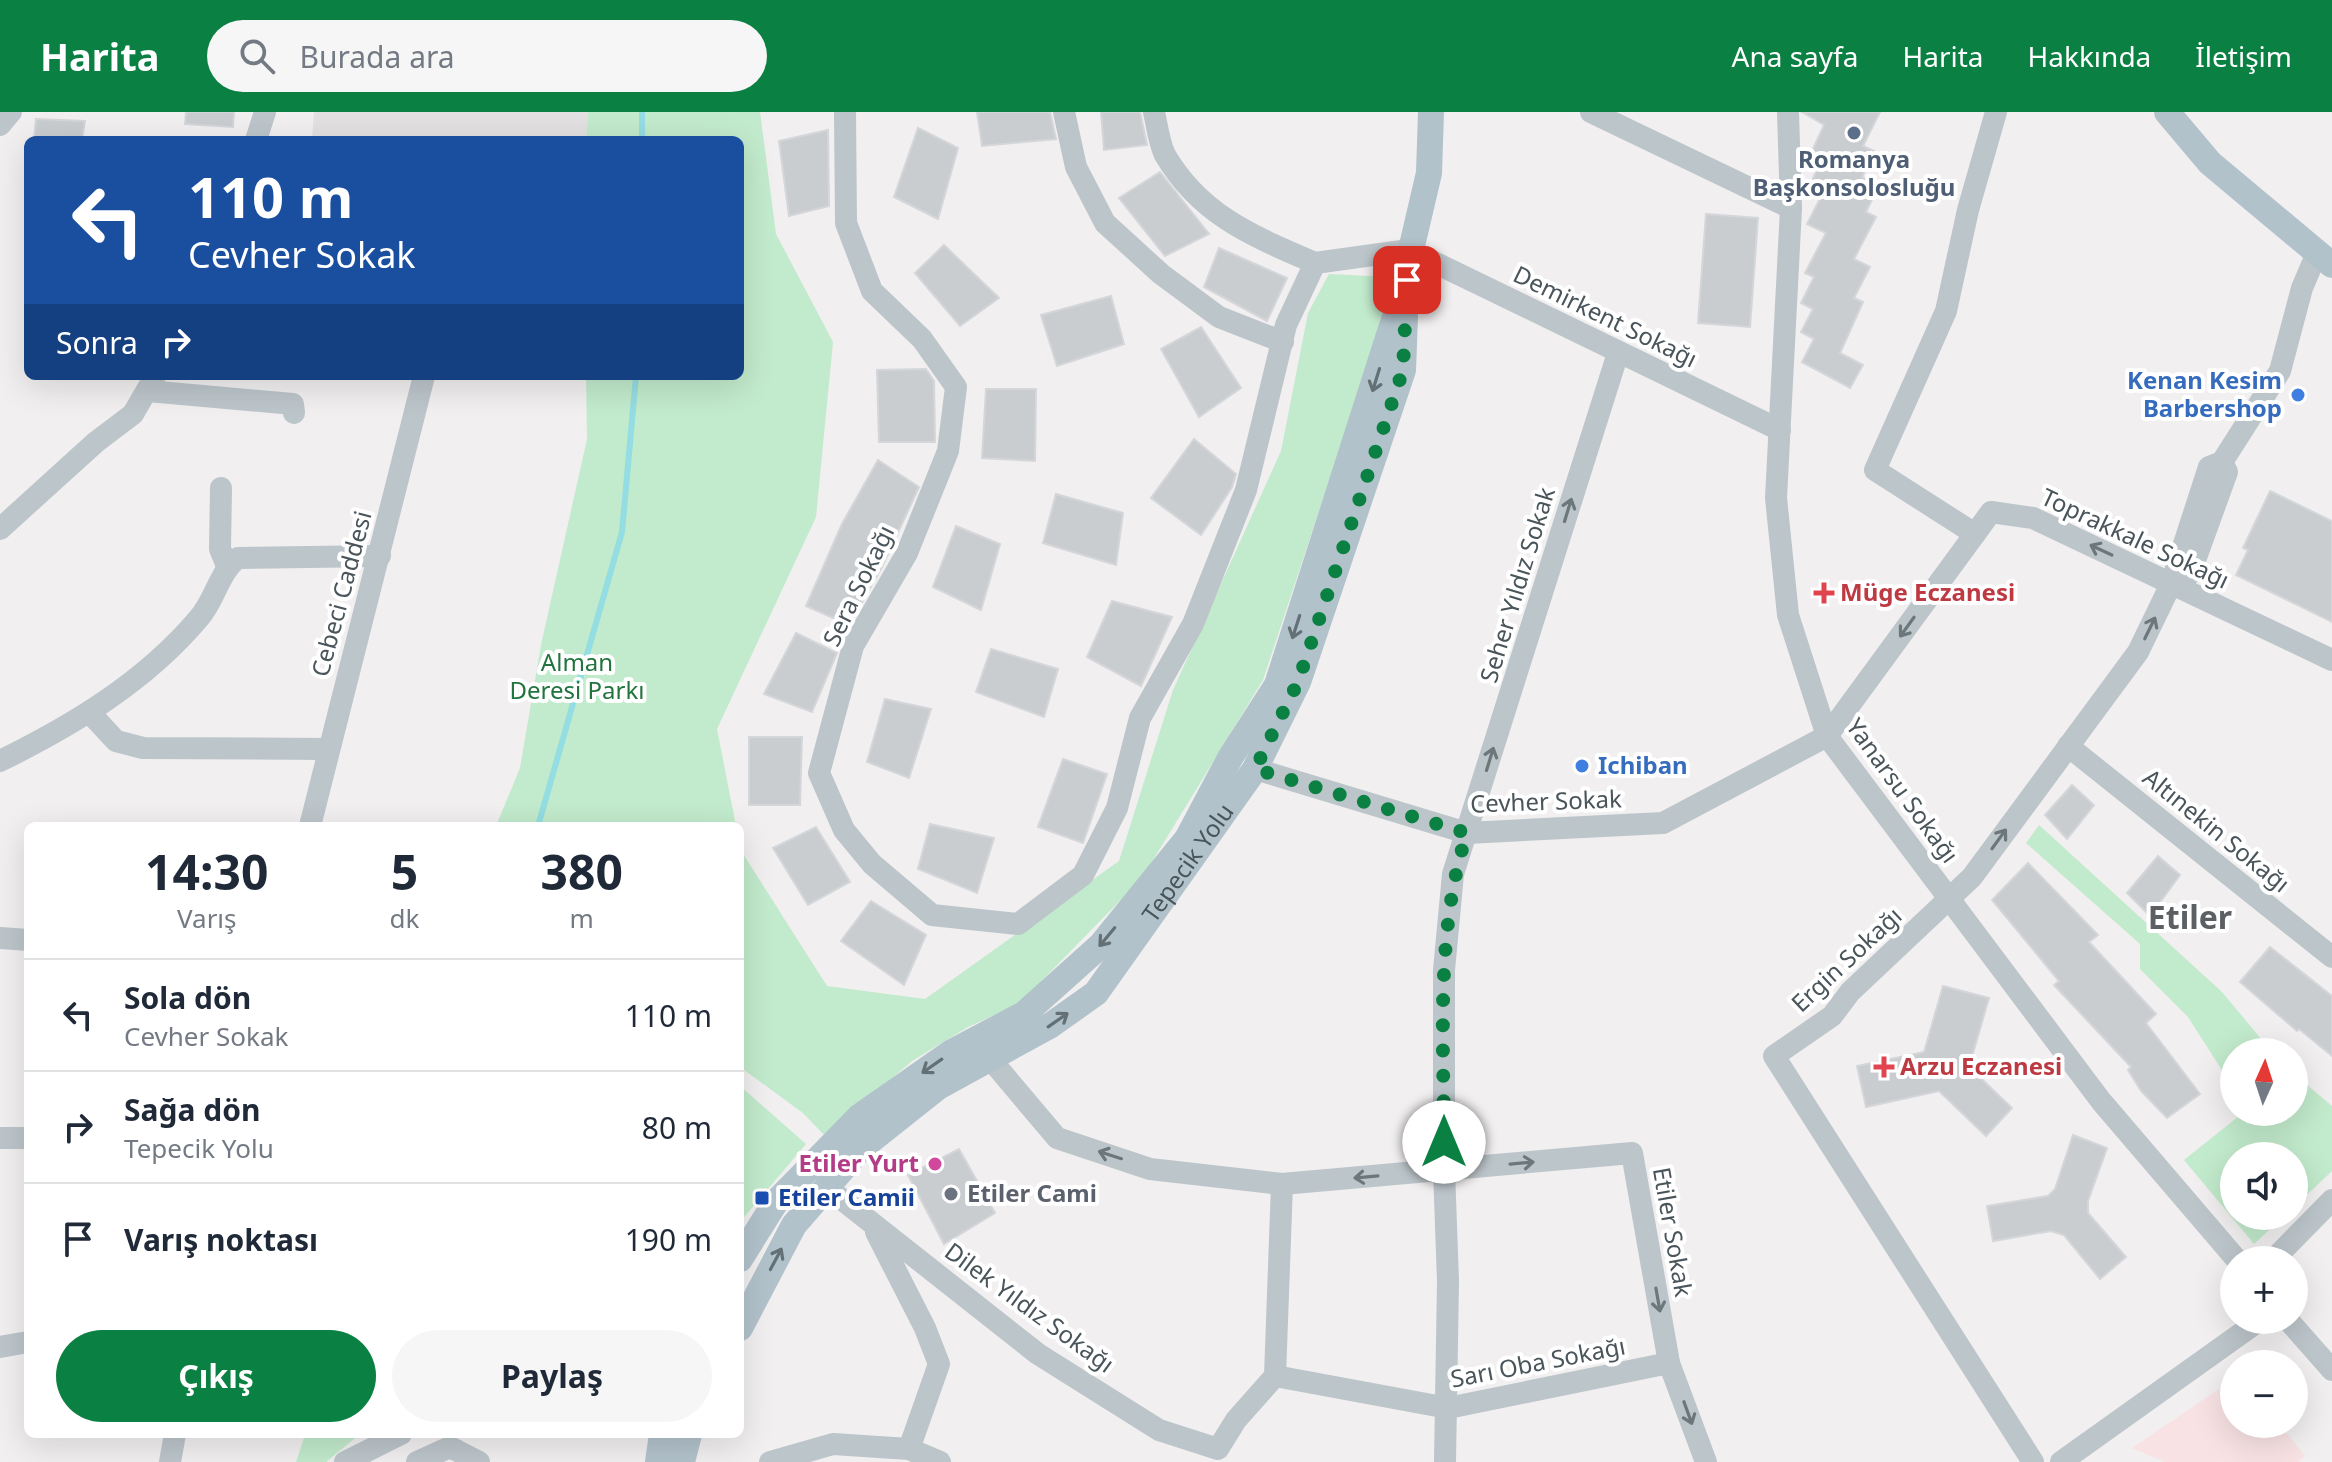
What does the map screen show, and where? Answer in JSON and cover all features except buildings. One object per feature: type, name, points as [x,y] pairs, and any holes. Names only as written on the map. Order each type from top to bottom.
[{"type":"main road","name":"Tepecik Yolu","points":[[744,1320],[816,1178],[859,1117],[976,1039],[1024,1014],[1101,945],[1187,839],[1230,758],[1277,685],[1397,310],[1429,173],[1431,112]]},
{"type":"main road","points":[[2167,112],[2210,163],[2324,259]]},
{"type":"main road","name":"Tepecik Yolu","points":[[744,1253],[775,1203],[860,1149],[938,1087],[992,1061],[1096,993],[1255,769],[1298,682],[1403,370],[1409,250]]},
{"type":"main road","points":[[1230,758],[1255,769]]},
{"type":"main road","points":[[976,1039],[992,1061]]},
{"type":"main road","points":[[658,1462],[661,1438]]},
{"type":"main road","points":[[682,1462],[688,1438]]},
{"type":"street","points":[[0,125],[11,112]]},
{"type":"street","points":[[257,136],[265,112]]},
{"type":"street","name":"Sera Sokağı","points":[[845,112],[846,223],[872,291],[922,339],[956,387],[948,451],[907,553],[853,646],[819,773],[844,830],[872,864],[932,915],[1018,924],[1083,875],[1117,808],[1140,718],[1193,624],[1246,490],[1294,302],[1315,263]]},
{"type":"street","points":[[1064,112],[1076,167],[1105,223],[1161,274],[1219,317],[1283,342]]},
{"type":"street","points":[[1154,112],[1164,153],[1207,209],[1257,237],[1315,263],[1409,250]]},
{"type":"street","points":[[1591,112],[1791,208]]},
{"type":"street","name":"Yanarsu Sokağı","points":[[1788,112],[1791,208],[1776,498],[1788,615],[1827,736],[2101,1101],[2225,1246]]},
{"type":"street","points":[[1975,534],[1875,470],[1946,311],[1968,210],[1996,112]]},
{"type":"street","name":"Demirkent Sokağı","points":[[1409,250],[1780,430]]},
{"type":"street","name":"Ergin Sokağı","points":[[2033,1462],[1774,1056],[1832,1016],[1850,992],[1972,877],[2138,652],[2171,584],[2209,467],[2222,462],[2280,371],[2302,288],[2324,259]]},
{"type":"street","name":"Seher Yıldız Sokak","points":[[1444,1170],[1444,970],[1453,874],[1618,353]]},
{"type":"street","name":"Cebeci Caddesi","points":[[311,822],[423,380]]},
{"type":"street","points":[[0,529],[96,442],[133,414],[151,384],[293,404],[294,413]]},
{"type":"street","points":[[221,488],[220,549],[227,566]]},
{"type":"street","name":"Toprakkale Sokağı","points":[[1827,736],[1991,512],[2033,518],[2332,660]]},
{"type":"street","points":[[0,761],[90,713],[199,619],[215,597],[227,566],[238,558],[255,555],[380,556]]},
{"type":"street","points":[[90,713],[116,741],[143,748],[327,749]]},
{"type":"street","name":"Cevher Sokak","points":[[1255,769],[1467,833],[1663,823],[1827,736]]},
{"type":"street","name":"Altınekin Sokağı","points":[[2068,746],[2332,957]]},
{"type":"street","points":[[0,938],[24,940]]},
{"type":"street","points":[[992,1061],[1057,1138],[1150,1169],[1282,1184],[1444,1170],[1448,1408],[1445,1462]]},
{"type":"street","points":[[0,1138],[24,1138]]},
{"type":"street","name":"Etiler Sokak","points":[[1444,1170],[1632,1153],[1669,1363]]},
{"type":"street","name":"Dilek Yıldız Sokağı","points":[[816,1178],[1038,1354],[1159,1430],[1218,1449],[1236,1420],[1275,1376]]},
{"type":"street","points":[[1275,1376],[1282,1184]]},
{"type":"street","points":[[2287,1246],[2332,1200]]},
{"type":"street","points":[[872,1224],[925,1328],[939,1364],[909,1449]]},
{"type":"street","points":[[2061,1462],[2240,1334]]},
{"type":"street","points":[[2300,1334],[2332,1370]]},
{"type":"street","points":[[0,1347],[24,1343]]},
{"type":"street","points":[[1669,1363],[1706,1462]]},
{"type":"street","name":"Sarı Oba Sokağı","points":[[1275,1376],[1448,1408],[1669,1363]]},
{"type":"street","points":[[170,1462],[174,1438]]},
{"type":"street","points":[[345,1462],[393,1438]]},
{"type":"street","points":[[770,1462],[833,1444],[909,1449],[940,1462]]},
{"type":"street","points":[[417,1462],[450,1447],[479,1462]]},
{"type":"shaded area","points":[[314,112],[588,112],[586,136],[312,136]]},
{"type":"shaded area","points":[[2220,1388],[2220,1438],[2290,1438],[2305,1456],[2298,1462],[2165,1462],[2132,1448]]},
{"type":"green space","name":"Alman Deresi Parkı","points":[[588,112],[760,112],[776,234],[833,342],[816,517],[717,729],[735,822],[498,822],[520,768],[541,645],[587,439],[586,380],[744,380],[744,136],[586,136]]},
{"type":"green space","points":[[1329,274],[1391,277],[1372,351],[1263,680],[1142,878],[1019,1004],[968,1027],[912,1061],[825,1136],[803,1113],[744,1070],[744,855],[827,986],[925,999],[1119,861],[1173,690],[1281,451],[1308,313]]},
{"type":"green space","points":[[2039,825],[2222,992],[2260,1038],[2220,1038],[2220,1067],[2188,1017],[2140,969],[2140,944],[2026,843]]},
{"type":"green space","points":[[2308,1086],[2332,1106],[2332,1171],[2308,1194],[2308,1142],[2220,1142],[2220,1203],[2184,1160],[2226,1126],[2308,1126]]},
{"type":"green space","points":[[744,1090],[806,1144],[744,1217]]},
{"type":"green space","points":[[2242,1230],[2269,1230],[2254,1244]]},
{"type":"green space","points":[[304,1438],[355,1438],[326,1462],[296,1462]]},
{"type":"waterway","points":[[642,112],[642,136]]},
{"type":"waterway","points":[[539,822],[622,532],[636,380]]},
{"type":"place","name":"Romanya Başkonsolosluğu","points":[[1854,133]]},
{"type":"place","name":"Kenan Kesim Barbershop","points":[[2298,395]]},
{"type":"place","name":"Müge Eczanesi","points":[[1824,593]]},
{"type":"place","name":"Ichiban","points":[[1582,766]]},
{"type":"place","name":"Arzu Eczanesi","points":[[1884,1067]]},
{"type":"place","name":"Etiler Yurt","points":[[935,1164]]},
{"type":"place","name":"Etiler Cami","points":[[951,1194]]},
{"type":"place","name":"Etiler Camii","points":[[762,1198]]},
{"type":"district","name":"Etiler","points":[[2190,918]]},
{"type":"route","points":[[1407,280],[1403,370],[1298,682],[1255,769],[1467,833],[1453,874],[1444,970],[1444,1142]]}]
